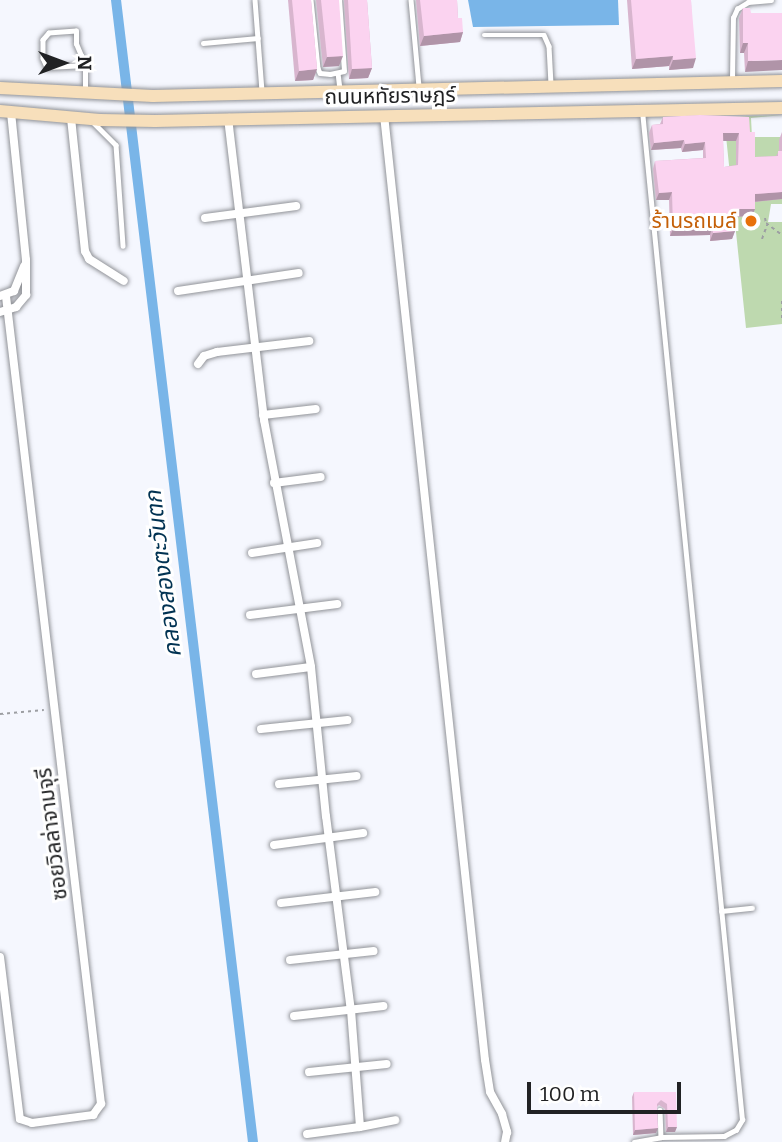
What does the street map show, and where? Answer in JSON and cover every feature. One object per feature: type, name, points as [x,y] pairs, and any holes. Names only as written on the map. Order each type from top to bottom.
[{"type":"main road","name":"ถนนหทัยราษฎร์","points":[[0,88],[153,96],[782,81]]},
{"type":"main road","name":"ถนนหทัยราษฎร์","points":[[6,111],[95,120],[155,121],[782,108]]},
{"type":"street","name":"ซอยวิลล่าจามจุรี","points":[[4,311],[16,307],[26,295],[26,260],[6,111]]},
{"type":"street","points":[[384,115],[484,1048],[490,1092],[502,1114],[507,1132],[505,1142]]},
{"type":"street","points":[[71,118],[85,251],[89,259],[124,281]]},
{"type":"street","points":[[228,118],[263,415],[311,667],[351,1010],[360,1127]]},
{"type":"street","points":[[205,218],[296,206]]},
{"type":"street","name":"ซอยวิลล่าจามจุรี","points":[[0,957],[20,1119],[32,1123],[93,1115],[101,1104],[55,709],[4,311],[3,296],[15,291],[26,260]]},
{"type":"street","points":[[178,291],[299,274]]},
{"type":"street","points":[[198,364],[204,356],[217,352],[309,341]]},
{"type":"street","points":[[263,415],[316,409]]},
{"type":"street","points":[[274,483],[321,477]]},
{"type":"street","points":[[252,553],[317,543]]},
{"type":"street","points":[[250,615],[337,604]]},
{"type":"street","points":[[256,674],[311,667]]},
{"type":"street","points":[[261,729],[348,720]]},
{"type":"street","points":[[279,784],[357,776]]},
{"type":"street","points":[[274,845],[363,833]]},
{"type":"street","points":[[281,903],[375,892]]},
{"type":"street","points":[[290,960],[374,951]]},
{"type":"street","points":[[294,1016],[383,1006]]},
{"type":"street","points":[[309,1072],[387,1065]]},
{"type":"street","points":[[307,1134],[395,1120]]},
{"type":"lane","points":[[255,0],[262,92]]},
{"type":"lane","points":[[312,0],[320,73],[344,71],[339,0]]},
{"type":"lane","points":[[411,0],[419,89]]},
{"type":"lane","points":[[732,82],[733,18],[737,9],[748,2],[771,0]]},
{"type":"lane","points":[[85,65],[47,67],[43,58],[43,40],[49,33],[76,31],[76,44],[85,65],[91,94]]},
{"type":"lane","points":[[484,35],[544,35],[549,46],[551,86]]},
{"type":"lane","points":[[203,43],[258,38]]},
{"type":"lane","points":[[338,73],[340,90]]},
{"type":"lane","points":[[634,1142],[661,1138],[724,1136],[736,1130],[742,1120],[642,111]]},
{"type":"lane","points":[[95,120],[116,145],[123,246]]},
{"type":"lane","points":[[721,911],[752,908]]},
{"type":"lane","points":[[660,1110],[661,1138]]},
{"type":"path","points":[[765,218],[768,224],[782,235]]},
{"type":"path","points":[[762,239],[768,224]]},
{"type":"path","points":[[782,301],[782,320]]},
{"type":"path","points":[[0,715],[55,709]]},
{"type":"green space","name":"ร้านรถเมล์","points":[[782,115],[751,118],[752,137],[782,137],[782,204],[771,204],[768,222],[782,222],[782,324],[746,328],[724,117]]},
{"type":"water","points":[[468,0],[618,0],[619,25],[473,27]]},
{"type":"building","points":[[292,0],[311,0],[317,69],[299,71]]},
{"type":"building","points":[[321,0],[339,0],[343,56],[327,57]]},
{"type":"building","points":[[348,0],[367,0],[372,68],[352,69]]},
{"type":"building","points":[[420,0],[457,0],[458,18],[462,18],[463,32],[424,36]]},
{"type":"building","points":[[631,0],[691,0],[696,58],[673,60],[673,56],[636,59]]},
{"type":"building","points":[[743,8],[750,8],[751,13],[782,13],[782,60],[748,61],[748,43],[743,43]]},
{"type":"building","points":[[663,117],[749,117],[750,132],[755,132],[755,157],[778,156],[778,151],[782,151],[782,192],[755,194],[755,209],[733,209],[735,231],[713,233],[712,227],[673,229],[672,192],[659,193],[655,161],[706,158],[705,142],[685,144],[684,140],[654,143],[652,125],[663,124]],"holes":[[[723,133],[739,133],[738,165],[724,167]]]},
{"type":"building","points":[[634,1092],[676,1092],[677,1127],[668,1127],[667,1104],[661,1100],[657,1104],[658,1128],[635,1130]]},
{"type":"waterway","name":"คลองสองตะวันตก","points":[[116,0],[253,1142]]},
{"type":"place","name":"ร้านรถเมล์","points":[[751,221]]}]
